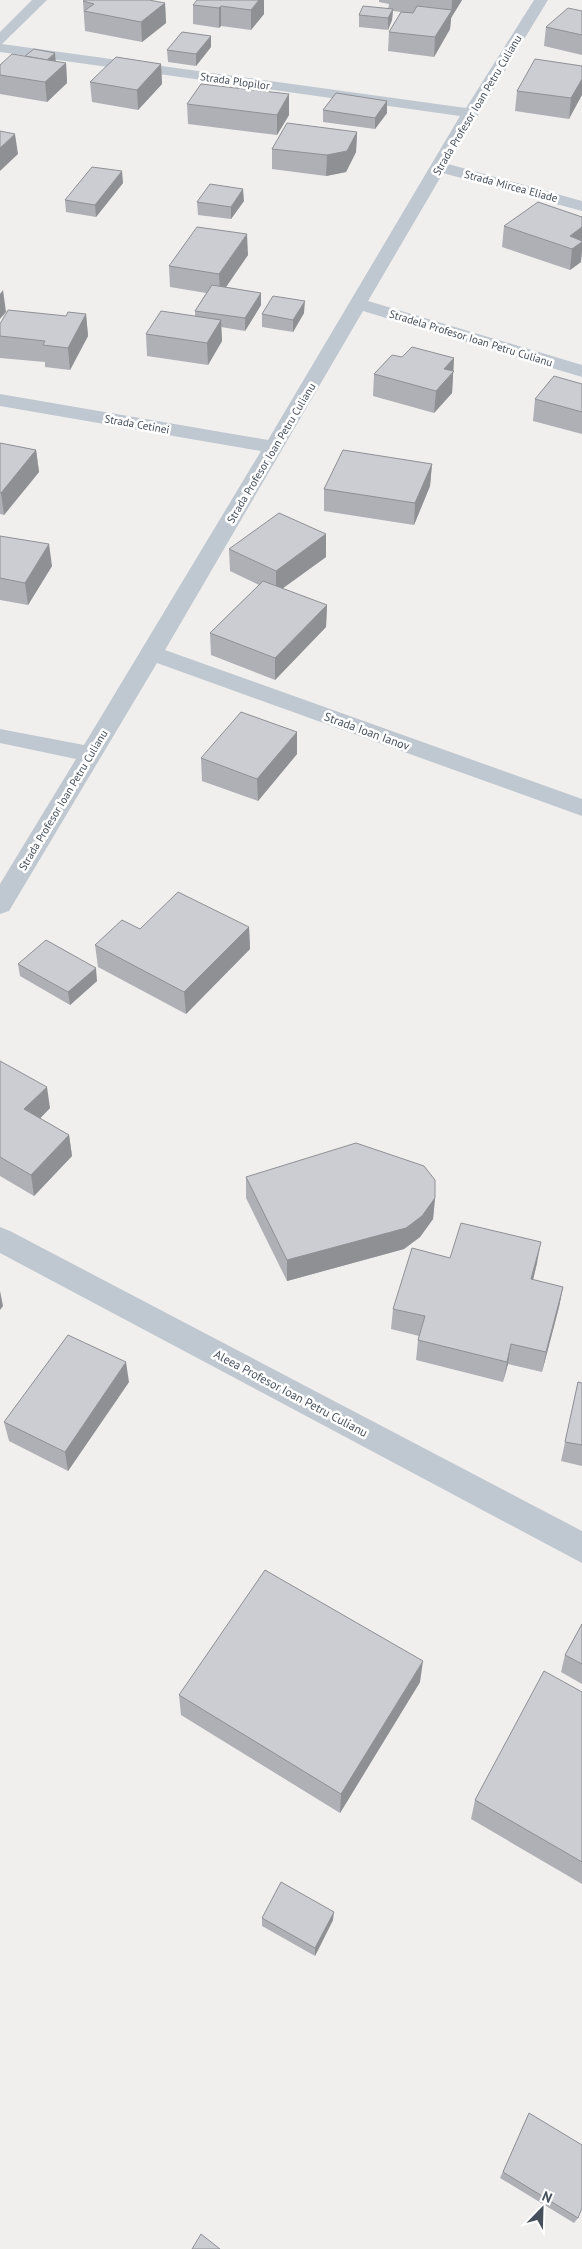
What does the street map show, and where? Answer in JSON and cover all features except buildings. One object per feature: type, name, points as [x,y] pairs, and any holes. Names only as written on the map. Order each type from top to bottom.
[{"type":"street","points":[[0,40],[40,0]]},
{"type":"street","name":"Strada Profesor Ioan Petru Culianu","points":[[0,906],[360,304],[470,113],[541,0]]},
{"type":"street","name":"Strada Plopilor","points":[[0,48],[470,113]]},
{"type":"street","name":"Strada Mircea Eliade","points":[[439,167],[582,206]]},
{"type":"street","name":"Stradela Profesor Ioan Petru Culianu","points":[[360,304],[582,372]]},
{"type":"street","name":"Strada Cetinei","points":[[0,400],[274,447]]},
{"type":"street","name":"Strada Ioan Ianov","points":[[152,653],[582,808]]},
{"type":"street","points":[[0,736],[90,754]]},
{"type":"street","name":"Aleea Profesor Ioan Petru Culianu","points":[[0,1239],[582,1548]]}]
